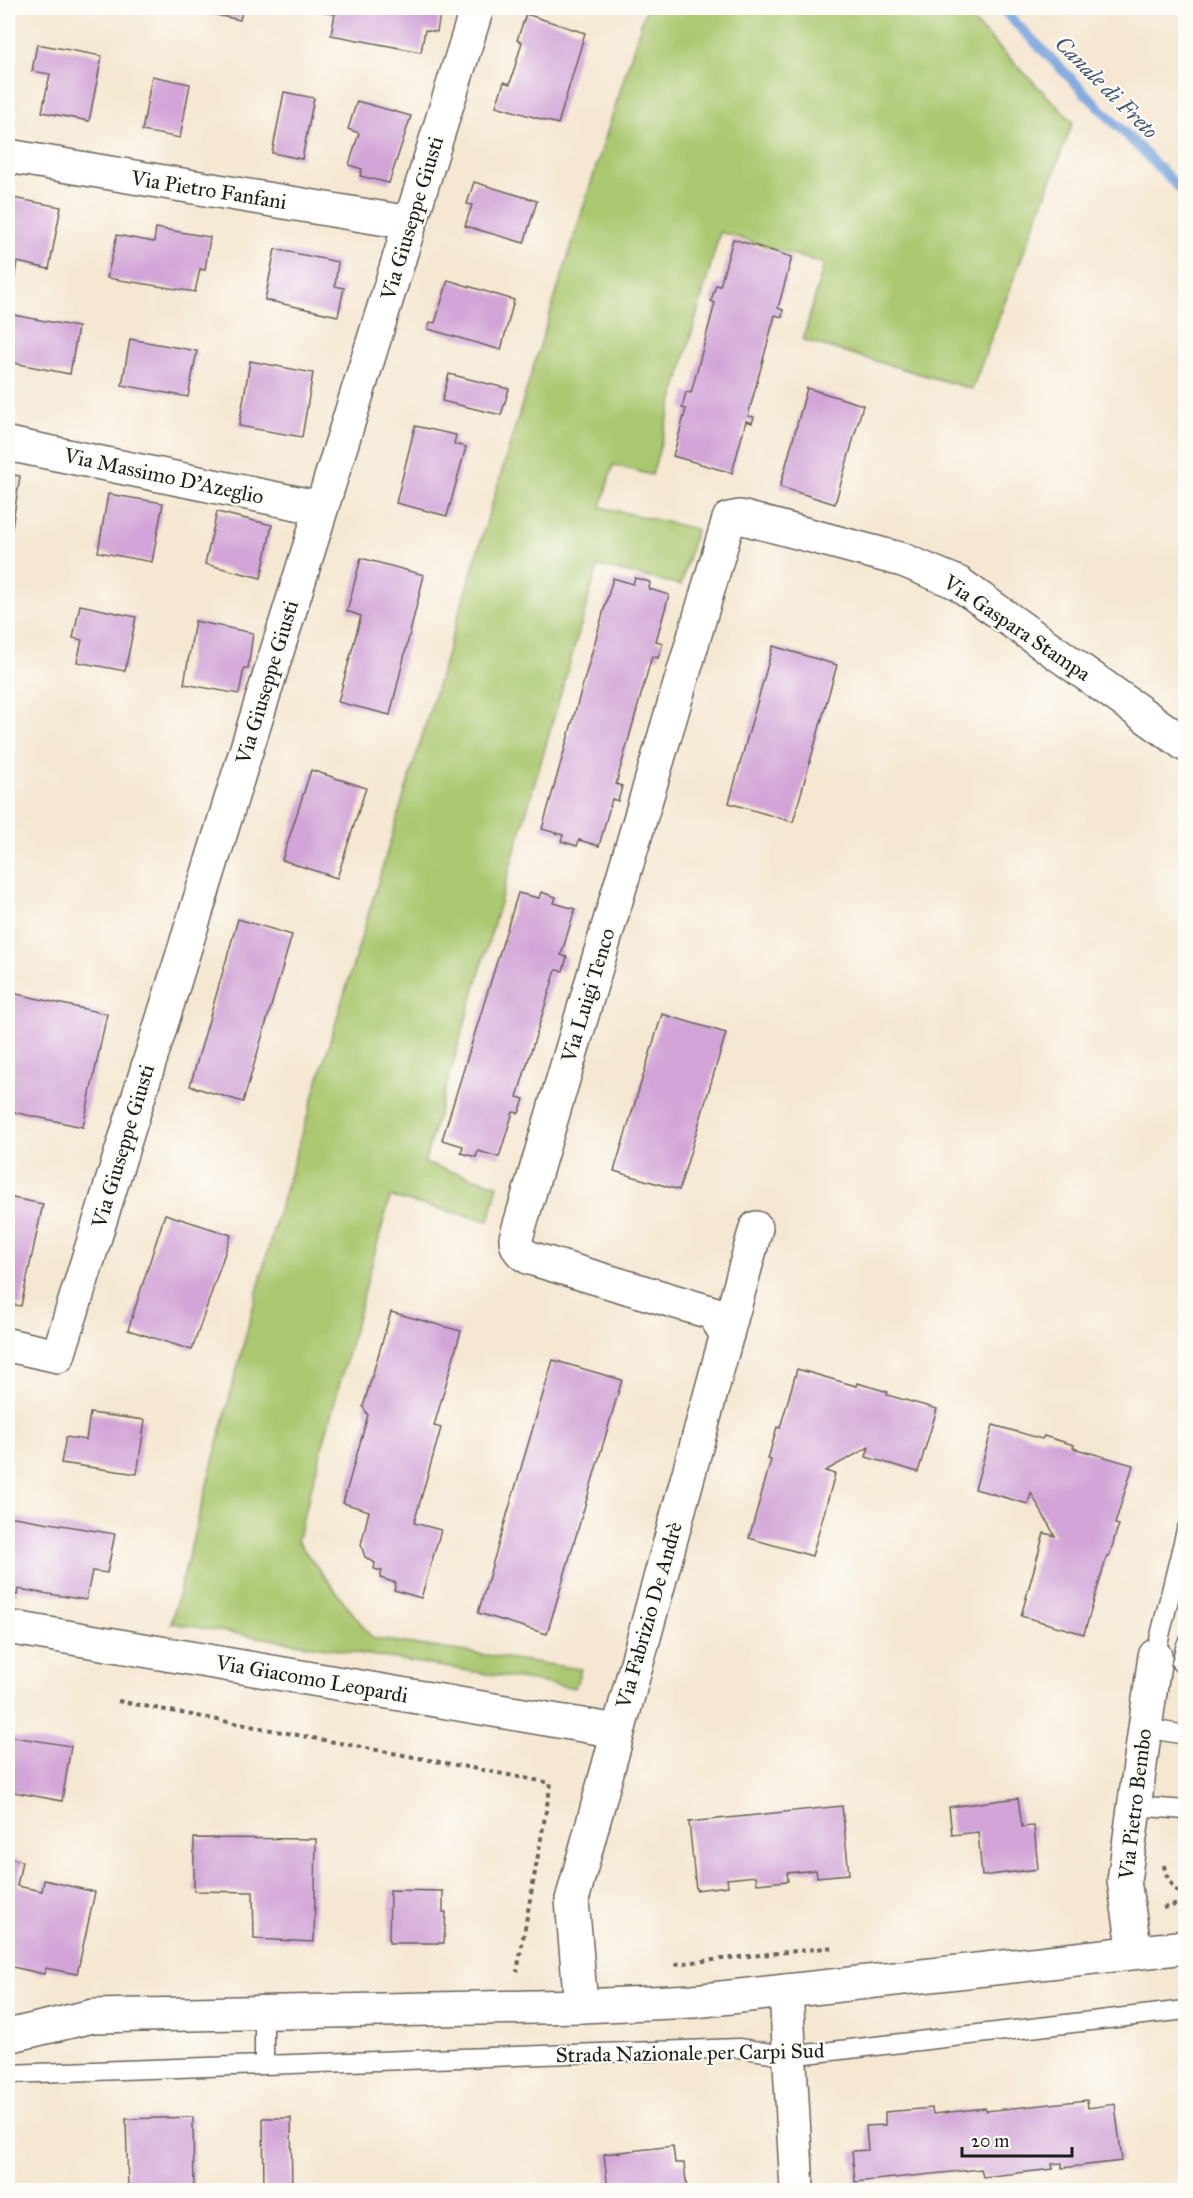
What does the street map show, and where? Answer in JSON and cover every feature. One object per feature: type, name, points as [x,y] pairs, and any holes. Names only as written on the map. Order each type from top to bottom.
[{"type":"street","name":"Via Giuseppe Giusti","points":[[8,1345],[58,1356],[477,8]]},
{"type":"street","name":"Via Pietro Fanfani","points":[[8,156],[410,223]]},
{"type":"street","name":"Via Massimo D'Azeglio","points":[[8,444],[321,508]]},
{"type":"street","name":"Via Gaspara Stampa","points":[[729,519],[740,517],[903,560],[958,584],[1185,745]]},
{"type":"street","name":"Via Luigi Tenco","points":[[727,1335],[713,1313],[530,1258],[519,1251],[516,1238],[729,519]]},
{"type":"street","name":"Via Fabrizio De Andrè","points":[[581,2006],[572,1900],[756,1228]]},
{"type":"street","name":"Via Giacomo Leopardi","points":[[8,1628],[617,1731]]},
{"type":"street","name":"Via Pietro Bembo","points":[[1135,1952],[1124,1881],[1143,1728],[1174,1655]]},
{"type":"street","points":[[8,2036],[93,2016],[581,2006],[693,2001],[1185,1947]]},
{"type":"street","points":[[786,1991],[797,2190]]},
{"type":"lane","points":[[1174,1655],[1185,1530]]},
{"type":"lane","points":[[1143,1728],[1185,1735]]},
{"type":"lane","points":[[1134,1806],[1185,1810]]},
{"type":"lane","name":"Strada Nazionale per Carpi Sud","points":[[8,2074],[740,2048],[789,2056],[1185,2010]]},
{"type":"lane","points":[[264,2013],[264,2065]]},
{"type":"path","points":[[118,1701],[551,1783],[516,1979]]},
{"type":"path","points":[[1164,1863],[1165,1872],[1176,1893],[1185,1900]]},
{"type":"path","points":[[1130,1916],[1185,1900]]},
{"type":"path","points":[[670,1964],[835,1947]]},
{"type":"green space","points":[[646,8],[960,8],[1073,122],[972,389],[803,340],[824,264],[720,232],[652,475],[613,465],[601,507],[696,529],[681,585],[598,566],[424,1163],[498,1185],[489,1221],[390,1197],[297,1541],[372,1638],[581,1669],[575,1688],[171,1623],[274,1227],[533,368]]},
{"type":"building","points":[[185,8],[243,8],[240,20]]},
{"type":"building","points":[[324,8],[441,8],[437,32],[425,30],[421,52],[331,35],[335,14],[324,12]]},
{"type":"building","points":[[526,14],[585,33],[558,124],[496,106],[504,82],[510,84],[522,42],[517,40]]},
{"type":"building","points":[[37,44],[102,56],[89,121],[42,112],[50,74],[32,71]]},
{"type":"building","points":[[152,76],[190,84],[180,138],[142,131]]},
{"type":"building","points":[[284,92],[314,98],[302,159],[272,153]]},
{"type":"building","points":[[357,101],[411,116],[389,183],[360,176],[362,169],[349,165],[359,133],[348,129]]},
{"type":"building","points":[[474,182],[537,201],[524,243],[465,226],[472,205],[467,204]]},
{"type":"building","points":[[8,197],[61,207],[49,269],[17,262],[9,312]]},
{"type":"building","points":[[156,228],[210,237],[205,270],[200,269],[195,292],[107,278],[117,235],[154,242]]},
{"type":"building","points":[[733,239],[792,257],[778,308],[783,310],[782,317],[775,315],[748,416],[754,417],[752,423],[746,421],[732,473],[673,456],[686,409],[682,408],[686,392],[691,393],[715,303],[711,301],[716,285],[720,286]]},
{"type":"building","points":[[275,249],[338,262],[335,286],[344,288],[338,316],[265,300]]},
{"type":"building","points":[[448,280],[514,300],[501,350],[428,329],[430,322],[435,323]]},
{"type":"building","points":[[8,314],[78,327],[70,374],[8,362]]},
{"type":"building","points":[[130,339],[197,351],[188,397],[122,385]]},
{"type":"building","points":[[250,361],[313,373],[302,437],[239,426]]},
{"type":"building","points":[[449,374],[509,389],[501,415],[442,401]]},
{"type":"building","points":[[807,388],[863,405],[835,504],[780,487]]},
{"type":"building","points":[[415,426],[456,435],[454,444],[466,447],[447,516],[396,503]]},
{"type":"building","points":[[8,474],[20,476],[11,534],[8,533]]},
{"type":"building","points":[[108,494],[163,503],[152,562],[98,552]]},
{"type":"building","points":[[217,512],[272,525],[261,578],[205,564]]},
{"type":"building","points":[[361,558],[424,575],[390,715],[338,702],[361,616],[347,611]]},
{"type":"building","points":[[613,578],[633,584],[635,578],[650,582],[649,589],[669,595],[656,641],[663,643],[658,658],[652,656],[616,784],[622,786],[618,801],[612,799],[599,846],[579,840],[577,846],[561,841],[563,835],[542,829]]},
{"type":"building","points":[[80,605],[136,617],[125,671],[77,662],[82,640],[73,638]]},
{"type":"building","points":[[195,621],[253,633],[248,669],[244,668],[239,694],[184,684]]},
{"type":"building","points":[[773,646],[837,665],[793,822],[729,803]]},
{"type":"building","points":[[311,770],[366,788],[337,878],[282,860]]},
{"type":"building","points":[[541,892],[556,897],[554,903],[575,909],[561,955],[567,957],[563,971],[556,970],[517,1097],[524,1099],[519,1113],[513,1112],[499,1157],[478,1151],[476,1157],[461,1153],[463,1146],[442,1140],[518,893],[539,898]]},
{"type":"building","points":[[238,919],[292,935],[243,1102],[190,1086]]},
{"type":"building","points":[[8,992],[107,1014],[83,1127],[8,1111]]},
{"type":"building","points":[[662,1014],[726,1033],[679,1190],[614,1171]]},
{"type":"building","points":[[8,1197],[43,1204],[21,1306],[8,1304]]},
{"type":"building","points":[[165,1214],[231,1235],[192,1350],[128,1330]]},
{"type":"building","points":[[391,1312],[461,1331],[434,1426],[441,1428],[414,1523],[441,1530],[421,1598],[394,1590],[396,1583],[380,1578],[382,1571],[374,1569],[375,1563],[365,1557],[361,1545],[369,1511],[343,1503],[368,1415],[363,1407]]},
{"type":"building","points":[[553,1360],[622,1380],[547,1634],[478,1613]]},
{"type":"building","points":[[797,1369],[856,1386],[857,1383],[888,1392],[887,1395],[937,1409],[918,1472],[866,1457],[869,1447],[825,1471],[835,1474],[812,1556],[749,1538],[771,1460],[768,1459],[777,1427],[780,1428]]},
{"type":"building","points":[[90,1413],[145,1420],[137,1474],[61,1463],[66,1437],[86,1440]]},
{"type":"building","points":[[993,1425],[1042,1439],[1044,1436],[1074,1445],[1073,1448],[1133,1465],[1115,1524],[1119,1525],[1109,1557],[1107,1556],[1084,1634],[1021,1616],[1044,1533],[1055,1536],[1031,1493],[1028,1504],[975,1489]]},
{"type":"building","points":[[8,1516],[115,1534],[107,1573],[92,1571],[86,1600],[18,1589],[17,1595],[8,1593]]},
{"type":"building","points":[[8,1736],[71,1746],[62,1801],[8,1791]]},
{"type":"building","points":[[1018,1798],[1022,1827],[1034,1826],[1038,1869],[982,1876],[978,1832],[952,1835],[949,1807]]},
{"type":"building","points":[[842,1806],[849,1874],[817,1877],[816,1870],[787,1873],[788,1881],[757,1884],[756,1876],[727,1879],[728,1886],[696,1890],[689,1822]]},
{"type":"building","points":[[194,1838],[316,1839],[314,1942],[254,1939],[253,1892],[194,1891]]},
{"type":"building","points":[[8,1858],[22,1861],[17,1886],[42,1891],[44,1880],[95,1892],[77,1974],[46,1968],[44,1974],[8,1966]]},
{"type":"building","points":[[390,1890],[443,1891],[443,1912],[446,1912],[444,1943],[389,1943]]},
{"type":"building","points":[[1087,2100],[1088,2108],[1115,2104],[1122,2161],[1062,2168],[1062,2163],[1052,2164],[1053,2169],[983,2177],[981,2169],[855,2182],[852,2151],[868,2150],[866,2126],[885,2125],[885,2112],[932,2108],[933,2114],[985,2108],[986,2111]]},
{"type":"building","points":[[193,2117],[194,2190],[128,2190],[126,2119]]},
{"type":"building","points":[[263,2118],[291,2118],[292,2190],[264,2190]]},
{"type":"building","points":[[673,2146],[675,2163],[684,2163],[687,2190],[608,2190],[604,2154]]},
{"type":"waterway","name":"Canale di Freto","points":[[1001,8],[1186,195]]}]
